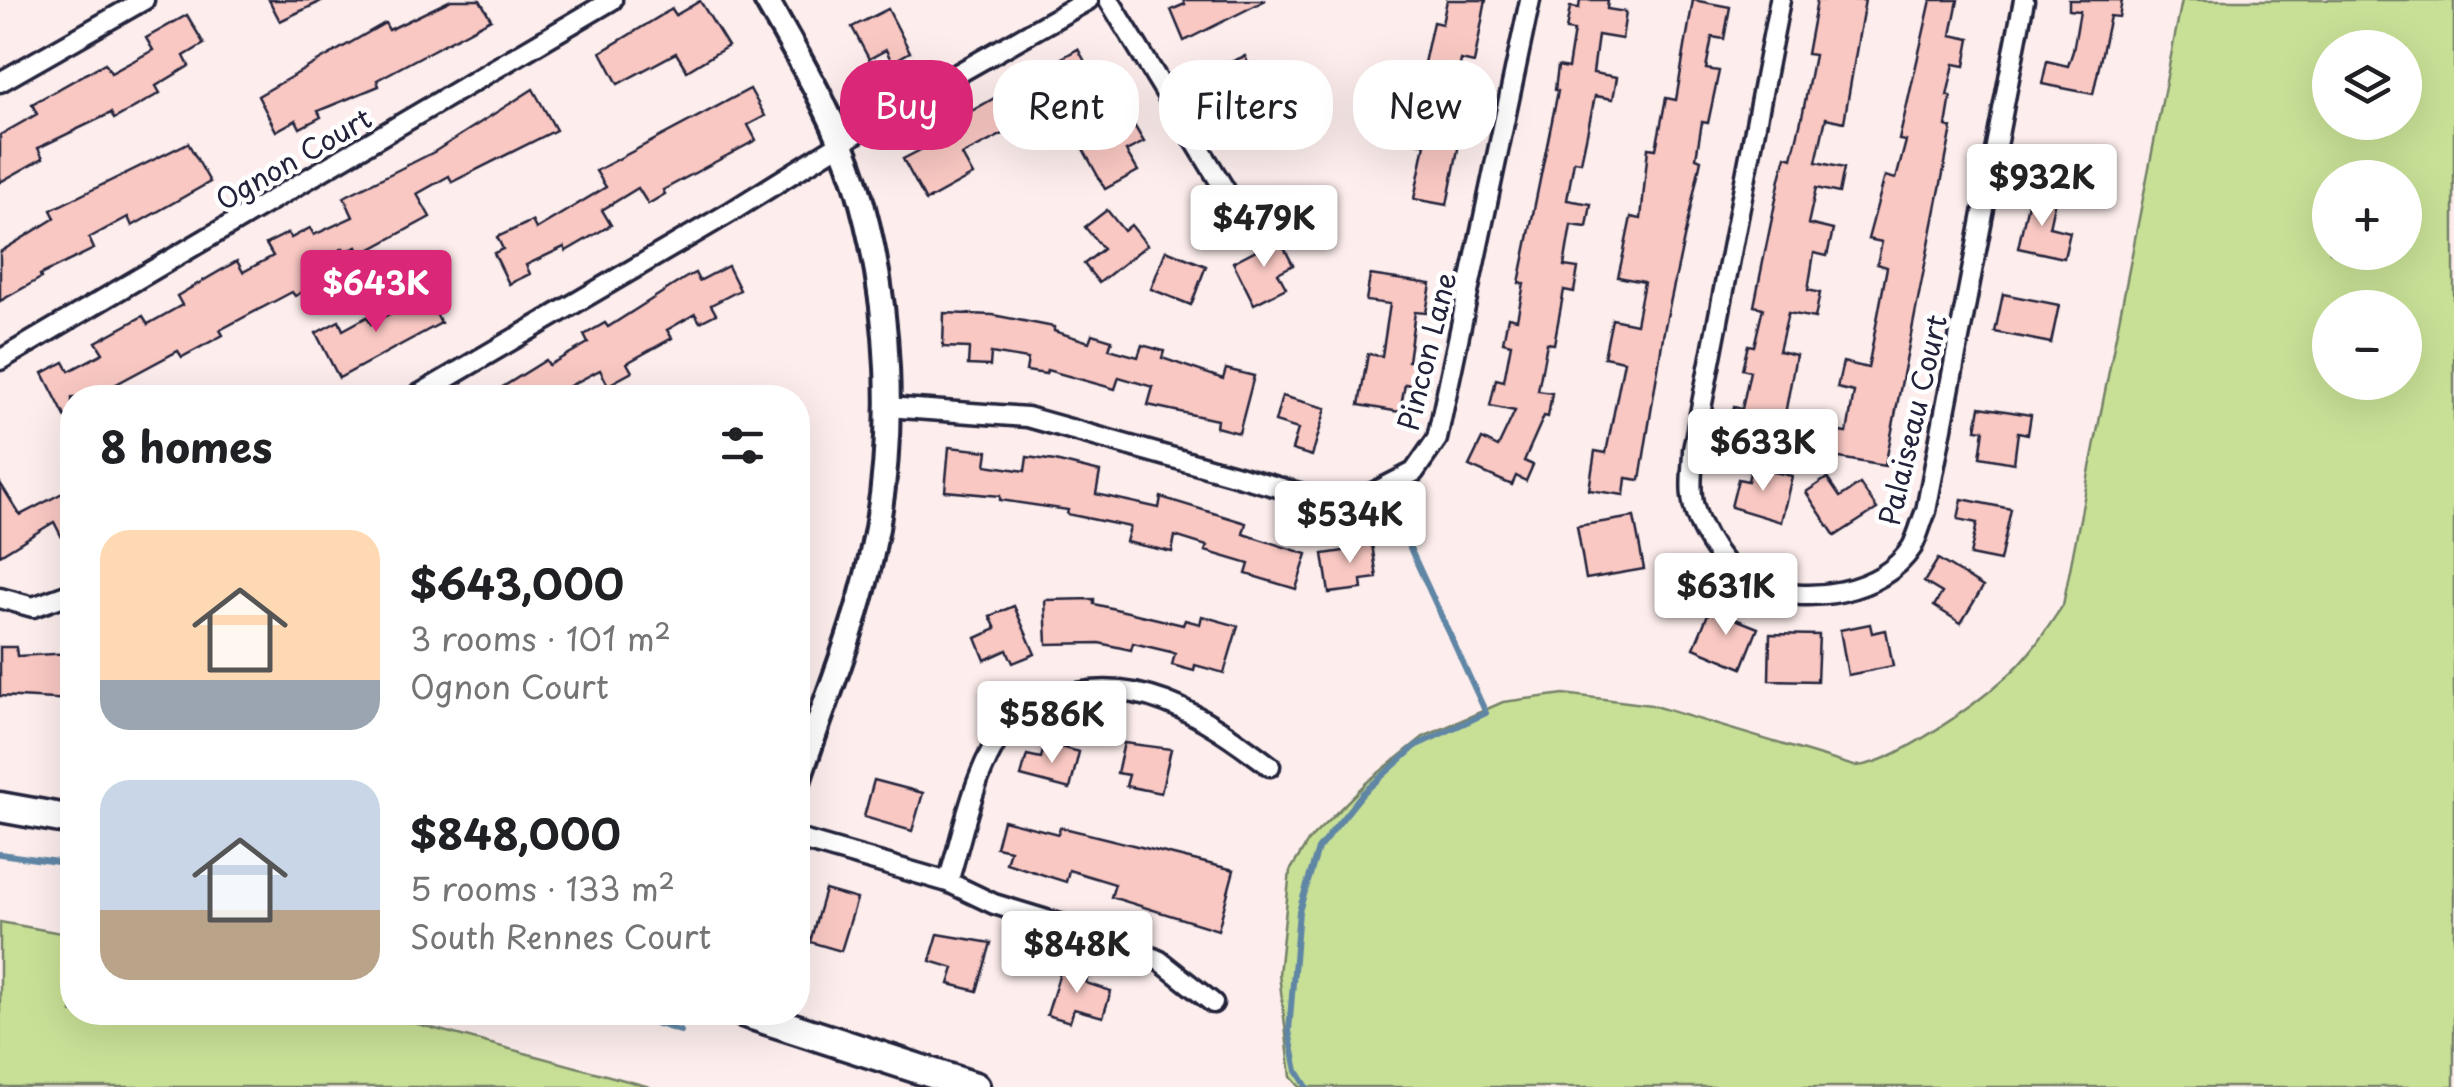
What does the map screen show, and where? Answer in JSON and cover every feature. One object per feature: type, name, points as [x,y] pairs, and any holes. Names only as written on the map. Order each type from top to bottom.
[{"type":"main road","points":[[0,807],[60,818]]},
{"type":"main road","points":[[783,1025],[975,1087]]},
{"type":"street","points":[[0,82],[144,0]]},
{"type":"street","name":"Ognon Court","points":[[0,360],[612,0]]},
{"type":"street","points":[[435,385],[840,143],[766,0]]},
{"type":"street","points":[[973,66],[1088,0]]},
{"type":"street","points":[[1109,0],[1225,190]]},
{"type":"street","name":"Pincon Lane","points":[[887,407],[1027,417],[1324,500],[1371,494],[1414,472],[1437,439],[1457,361],[1530,0]]},
{"type":"street","name":"Palaiseau Court","points":[[1780,0],[1694,450],[1692,498],[1705,535],[1732,568],[1754,586],[1804,596],[1845,592],[1886,572],[1911,548],[1926,511],[2024,0]]},
{"type":"street","points":[[810,745],[870,560],[882,496],[887,407],[880,301],[868,232],[842,150]]},
{"type":"street","points":[[0,598],[33,607],[60,597]]},
{"type":"street","points":[[948,882],[989,754],[1011,721],[1081,688],[1146,694],[1214,723],[1270,766]]},
{"type":"street","points":[[810,842],[948,882],[994,904],[1131,948],[1160,961],[1213,1003]]},
{"type":"green space","points":[[2182,0],[2454,0],[2454,1087],[1300,1087],[1291,1077],[1279,974],[1290,871],[1309,840],[1366,783],[1423,737],[1503,702],[1564,694],[1651,705],[1854,766],[1889,756],[1954,718],[1991,690],[2029,653],[2063,605]]},
{"type":"green space","points":[[0,922],[60,933],[60,1025],[421,1025],[650,1087],[0,1087]]},
{"type":"building","points":[[269,0],[324,0],[280,21]]},
{"type":"building","points":[[451,0],[480,0],[491,19],[377,80],[379,86],[318,111],[321,117],[300,128],[296,120],[276,131],[258,96],[385,23],[389,30]]},
{"type":"building","points":[[1183,0],[1266,0],[1184,41],[1171,10],[1185,4]]},
{"type":"building","points":[[1447,0],[1486,0],[1475,60],[1425,60],[1433,22],[1442,24]]},
{"type":"building","points":[[1580,0],[1608,0],[1607,9],[1626,12],[1622,39],[1598,35],[1593,73],[1617,77],[1613,99],[1595,96],[1581,162],[1574,161],[1567,200],[1591,204],[1587,227],[1571,225],[1564,266],[1578,268],[1574,292],[1564,290],[1554,344],[1547,343],[1538,391],[1552,393],[1548,417],[1544,416],[1524,461],[1533,465],[1526,481],[1516,476],[1512,485],[1469,466],[1482,439],[1498,447],[1515,411],[1490,406],[1496,379],[1504,381],[1511,344],[1503,342],[1508,317],[1517,319],[1524,284],[1519,283],[1558,91],[1558,66],[1568,68],[1574,31],[1566,30],[1570,7],[1579,8]]},
{"type":"building","points":[[1693,0],[1730,7],[1724,39],[1712,37],[1706,69],[1719,71],[1708,123],[1702,122],[1696,158],[1701,160],[1664,331],[1640,480],[1626,478],[1624,495],[1589,490],[1595,451],[1606,453],[1624,361],[1604,357],[1612,319],[1636,324],[1644,282],[1618,277],[1631,217],[1641,219],[1648,148],[1656,149],[1666,98],[1676,100]]},
{"type":"building","points":[[1817,0],[1865,0],[1844,122],[1826,118],[1816,162],[1844,168],[1839,193],[1816,188],[1808,224],[1833,230],[1827,256],[1814,253],[1808,290],[1820,293],[1815,318],[1788,313],[1779,351],[1796,355],[1780,441],[1746,434],[1748,426],[1730,422],[1734,407],[1742,409],[1750,371],[1742,369],[1748,345],[1754,346],[1763,308],[1754,306],[1780,179],[1786,156],[1792,158],[1803,112],[1814,55],[1807,54]]},
{"type":"building","points":[[1931,0],[1958,0],[1951,35],[1970,39],[1965,66],[1954,64],[1947,96],[1951,96],[1946,126],[1952,128],[1885,466],[1828,456],[1832,431],[1847,433],[1854,392],[1837,388],[1843,362],[1868,368],[1887,267],[1877,264],[1882,242],[1868,239],[1885,176],[1896,179],[1906,141],[1899,140]]},
{"type":"building","points":[[2069,0],[2122,0],[2119,17],[2110,16],[2093,94],[2042,84],[2047,61],[2068,66],[2073,51],[2080,11],[2069,10]]},
{"type":"building","points":[[700,1],[728,46],[687,71],[676,53],[618,84],[601,52],[672,9],[676,15]]},
{"type":"building","points":[[888,9],[910,52],[891,60],[886,50],[869,59],[852,27]]},
{"type":"building","points":[[187,15],[204,44],[184,56],[189,66],[156,86],[160,93],[114,119],[111,113],[38,148],[43,158],[0,182],[0,135],[37,114],[32,104],[105,63],[111,73],[153,50],[146,38]]},
{"type":"building","points":[[1078,49],[1084,60],[1058,60]]},
{"type":"building","points":[[533,89],[556,130],[452,182],[449,176],[417,194],[430,217],[360,255],[357,247],[345,252],[343,248],[308,268],[317,284],[295,296],[292,292],[220,330],[223,335],[182,357],[178,351],[114,385],[60,385],[60,406],[43,373],[64,362],[69,371],[103,353],[96,342],[143,316],[148,324],[182,305],[177,296],[237,261],[243,272],[273,256],[266,244],[310,228],[314,235],[353,217],[344,197],[434,152]]},
{"type":"building","points":[[750,89],[765,116],[748,125],[756,140],[663,190],[665,194],[648,204],[638,188],[602,210],[611,225],[566,251],[564,247],[526,265],[530,274],[509,284],[494,253],[503,249],[497,237],[532,221],[536,229],[606,187],[596,171]]},
{"type":"building","points":[[993,99],[993,139],[973,149],[973,110]]},
{"type":"building","points":[[188,143],[210,182],[132,226],[128,217],[89,238],[94,249],[40,275],[41,278],[0,301],[0,252],[55,218],[51,210]]},
{"type":"building","points":[[920,150],[972,150],[962,155],[973,175],[926,201],[903,159]]},
{"type":"building","points":[[1084,150],[1128,150],[1138,171],[1105,189]]},
{"type":"building","points":[[1424,150],[1458,150],[1447,205],[1414,199]]},
{"type":"building","points":[[2030,194],[2055,200],[2049,227],[2070,232],[2064,258],[2018,248]]},
{"type":"building","points":[[1107,210],[1124,231],[1131,225],[1147,245],[1099,283],[1084,264],[1103,249],[1085,227]]},
{"type":"building","points":[[1279,238],[1293,265],[1278,273],[1286,288],[1254,304],[1233,262]]},
{"type":"building","points":[[1166,250],[1206,266],[1191,305],[1151,289]]},
{"type":"building","points":[[728,266],[740,290],[711,305],[716,314],[700,322],[695,314],[667,330],[672,338],[627,363],[632,372],[608,385],[600,370],[572,385],[506,385],[546,360],[549,365],[588,343],[584,335],[605,323],[608,327],[685,278],[695,273],[699,281]]},
{"type":"building","points":[[1370,275],[1431,284],[1426,313],[1415,312],[1408,361],[1416,362],[1412,385],[1405,384],[1400,412],[1359,405],[1368,354],[1382,356],[1390,304],[1366,301]]},
{"type":"building","points":[[425,294],[441,323],[339,378],[316,333],[339,321],[343,330],[367,317],[371,324]]},
{"type":"building","points":[[2003,294],[2059,305],[2051,343],[1995,332]]},
{"type":"building","points":[[944,313],[993,315],[1054,327],[1054,331],[1089,342],[1092,334],[1112,340],[1109,349],[1138,357],[1142,345],[1164,351],[1162,358],[1223,379],[1226,369],[1254,376],[1239,433],[1216,427],[1217,420],[1148,405],[1153,387],[1119,377],[1115,389],[1047,370],[1046,374],[1026,371],[1028,359],[991,353],[990,366],[968,365],[969,348],[943,347]]},
{"type":"building","points":[[1282,396],[1326,408],[1312,456],[1292,450],[1298,429],[1275,422]]},
{"type":"building","points":[[1980,407],[2031,415],[2028,434],[2018,432],[2014,463],[1980,457],[1984,430],[1976,429]]},
{"type":"building","points":[[949,447],[988,451],[986,465],[1025,471],[1027,457],[1100,472],[1096,494],[1159,508],[1161,497],[1246,523],[1243,534],[1307,554],[1296,589],[1246,574],[1249,564],[1205,551],[1207,546],[1175,536],[1172,552],[1126,542],[1130,527],[1067,514],[1068,510],[1000,500],[1000,496],[945,491]]},
{"type":"building","points":[[1751,467],[1792,476],[1781,522],[1731,507],[1738,479],[1748,481]]},
{"type":"building","points":[[1827,478],[1840,497],[1860,484],[1877,509],[1835,536],[1806,492]]},
{"type":"building","points":[[0,483],[20,515],[60,494],[60,534],[54,522],[0,555]]},
{"type":"building","points":[[1962,499],[2011,509],[2000,561],[1970,555],[1977,523],[1958,519]]},
{"type":"building","points":[[1634,517],[1644,569],[1586,579],[1577,526]]},
{"type":"building","points":[[1371,537],[1377,578],[1361,580],[1362,589],[1329,593],[1323,554],[1344,551],[1343,541]]},
{"type":"building","points":[[1938,559],[1983,587],[1961,623],[1934,606],[1942,593],[1924,582]]},
{"type":"building","points":[[1094,599],[1094,604],[1183,625],[1185,620],[1200,624],[1202,616],[1238,626],[1224,673],[1195,665],[1194,671],[1172,665],[1175,653],[1133,643],[1131,650],[1099,643],[1047,644],[1045,600]]},
{"type":"building","points":[[1014,606],[1035,654],[1013,663],[1007,650],[985,660],[976,638],[996,629],[990,616]]},
{"type":"building","points":[[1710,609],[1758,628],[1742,668],[1694,648]]},
{"type":"building","points":[[1870,624],[1872,633],[1886,630],[1893,666],[1848,675],[1840,630]]},
{"type":"building","points":[[1770,634],[1819,635],[1817,681],[1769,680]]},
{"type":"building","points":[[0,647],[16,647],[17,656],[60,654],[60,699],[0,696]]},
{"type":"building","points":[[1045,743],[1079,752],[1070,789],[1021,776],[1027,755],[1041,758]]},
{"type":"building","points":[[1124,743],[1171,749],[1161,793],[1126,786],[1129,775],[1117,773]]},
{"type":"building","points":[[874,780],[923,793],[912,831],[864,817]]},
{"type":"building","points":[[1003,820],[1058,834],[1060,827],[1234,870],[1218,930],[1111,897],[1115,884],[1069,870],[1066,882],[1006,863],[1010,850],[996,847]]},
{"type":"building","points":[[825,890],[857,899],[841,951],[810,942]]},
{"type":"building","points":[[938,934],[991,943],[977,991],[949,984],[954,968],[930,961]]},
{"type":"building","points":[[1062,966],[1088,974],[1086,983],[1111,991],[1103,1017],[1074,1009],[1070,1022],[1047,1015]]},
{"type":"waterway","points":[[1307,1087],[1297,1071],[1289,1031],[1299,911],[1318,849],[1363,793],[1417,745],[1486,713],[1392,509]]},
{"type":"waterway","points":[[0,854],[60,862]]},
{"type":"waterway","points":[[661,1025],[680,1031]]}]
